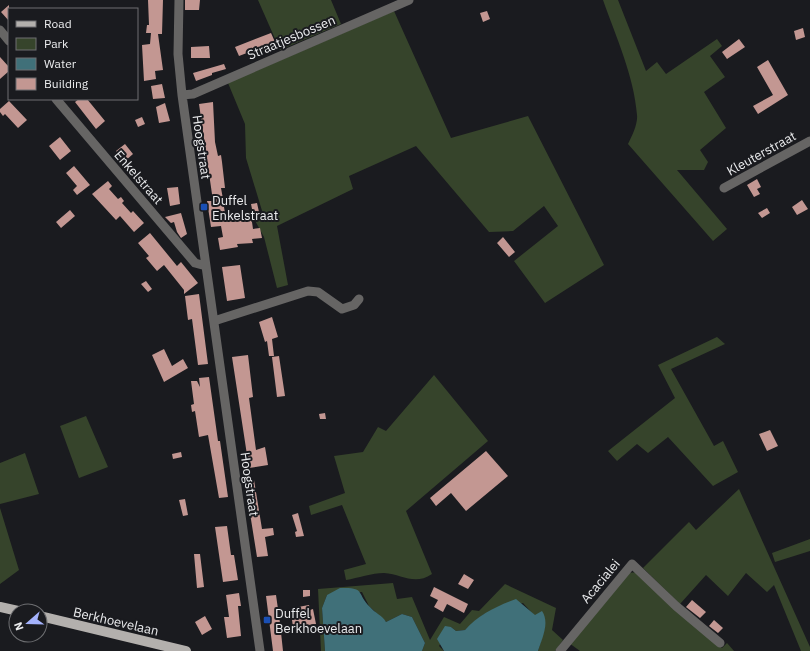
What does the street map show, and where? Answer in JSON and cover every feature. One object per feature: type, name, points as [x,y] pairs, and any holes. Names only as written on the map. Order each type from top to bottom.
[{"type":"main road","name":"Berkhoevelaan","points":[[48,618],[186,651]]},
{"type":"street","name":"Hoogstraat","points":[[179,0],[178,54],[182,95],[260,651]]},
{"type":"street","name":"Straatjesbossen","points":[[182,95],[193,94],[409,0]]},
{"type":"street","points":[[0,30],[8,40]]},
{"type":"street","name":"Enkelstraat","points":[[57,100],[196,263],[206,266]]},
{"type":"street","name":"Kleuterstraat","points":[[724,188],[810,141]]},
{"type":"street","points":[[214,321],[308,291],[318,292],[342,309],[354,305],[359,299]]},
{"type":"street","name":"Acacialei","points":[[560,651],[632,564],[676,606],[720,643]]},
{"type":"green space","points":[[258,0],[331,0],[341,24],[280,50]]},
{"type":"green space","points":[[603,0],[618,0],[646,71],[657,62],[666,74],[717,39],[722,46],[710,56],[725,77],[704,92],[726,128],[700,150],[708,162],[704,170],[677,170],[727,229],[713,241],[628,144],[637,122],[635,100],[624,57]]},
{"type":"green space","points":[[394,11],[451,138],[528,116],[604,265],[545,303],[514,261],[558,226],[544,206],[513,231],[489,232],[416,146],[349,176],[353,189],[277,226],[288,285],[277,288],[264,237],[253,217],[263,214],[246,158],[245,124],[228,83]]},
{"type":"green space","points":[[717,337],[725,344],[671,369],[714,446],[723,441],[738,472],[713,486],[668,437],[648,453],[637,444],[617,461],[608,451],[675,398],[658,365]]},
{"type":"green space","points":[[434,375],[488,441],[406,511],[432,574],[419,579],[414,579],[379,573],[346,580],[344,570],[366,564],[342,505],[311,515],[309,506],[345,493],[334,456],[363,452],[378,427],[386,431]]},
{"type":"green space","points":[[86,416],[108,467],[79,478],[60,426]]},
{"type":"green space","points":[[25,453],[39,494],[0,504],[0,463]]},
{"type":"green space","points":[[739,489],[810,647],[810,651],[801,651],[774,585],[767,592],[746,573],[728,596],[706,575],[680,604],[643,568],[689,522],[696,530]]},
{"type":"green space","points":[[0,508],[19,570],[0,584]]},
{"type":"green space","points":[[810,539],[810,551],[775,562],[772,553]]},
{"type":"green space","points":[[639,572],[685,616],[722,648],[727,643],[734,651],[580,651],[569,643],[627,573]]},
{"type":"green space","points":[[393,583],[397,599],[412,597],[430,640],[444,617],[460,624],[472,610],[479,611],[505,584],[556,608],[552,630],[563,640],[555,651],[538,651],[545,627],[523,603],[484,614],[465,630],[456,631],[451,627],[439,646],[444,651],[422,651],[425,643],[412,617],[402,614],[386,622],[369,606],[362,592],[327,595],[322,608],[325,651],[321,651],[318,589]]},
{"type":"water","points":[[340,588],[354,589],[360,592],[370,607],[386,622],[402,614],[412,617],[425,643],[422,651],[325,651],[322,608],[327,595]]},
{"type":"water","points":[[516,599],[535,615],[542,611],[545,626],[538,651],[444,651],[437,639],[445,626],[451,627],[456,631],[465,630],[488,612]]},
{"type":"building","points":[[148,0],[163,0],[162,34],[158,34],[163,70],[155,71],[156,79],[144,81],[142,45],[150,44],[151,33],[146,33],[147,25],[149,25]]},
{"type":"building","points":[[185,0],[200,0],[199,10],[185,10]]},
{"type":"building","points":[[9,5],[8,20],[1,12]]},
{"type":"building","points":[[487,11],[490,19],[483,22],[480,13]]},
{"type":"building","points":[[803,28],[805,37],[796,40],[794,31]]},
{"type":"building","points":[[271,33],[275,42],[239,56],[235,47]]},
{"type":"building","points":[[739,39],[745,47],[727,59],[722,52]]},
{"type":"building","points":[[209,46],[210,58],[191,58],[191,47]]},
{"type":"building","points":[[0,57],[8,66],[8,72],[0,79]]},
{"type":"building","points":[[768,60],[788,95],[758,114],[753,106],[773,95],[757,67]]},
{"type":"building","points":[[224,64],[226,69],[212,73],[212,75],[196,81],[193,73]]},
{"type":"building","points":[[162,84],[165,98],[153,99],[151,86]]},
{"type":"building","points":[[78,100],[88,100],[105,121],[96,129],[75,102]]},
{"type":"building","points":[[9,101],[27,120],[18,128],[5,114],[3,116],[0,112],[0,109]]},
{"type":"building","points":[[213,102],[215,142],[218,156],[221,155],[225,188],[221,188],[223,199],[225,199],[226,207],[224,207],[226,219],[251,215],[253,229],[260,228],[262,238],[252,239],[253,243],[237,244],[238,247],[220,250],[218,238],[223,237],[221,226],[211,227],[207,201],[213,201],[199,104]]},
{"type":"building","points":[[165,103],[170,121],[159,123],[156,107]]},
{"type":"building","points":[[142,117],[145,124],[138,127],[135,120]]},
{"type":"building","points":[[60,137],[71,151],[60,160],[49,146]]},
{"type":"building","points":[[125,144],[133,154],[125,161],[116,151]]},
{"type":"building","points":[[74,166],[90,185],[77,195],[73,190],[77,186],[66,173]]},
{"type":"building","points":[[757,179],[761,187],[757,189],[760,194],[754,197],[747,185]]},
{"type":"building","points":[[108,181],[112,186],[109,189],[118,199],[121,197],[124,201],[122,203],[131,213],[133,211],[144,223],[134,232],[120,216],[116,220],[92,194]]},
{"type":"building","points":[[178,187],[180,204],[170,206],[167,188]]},
{"type":"building","points":[[802,200],[808,209],[797,215],[792,207]]},
{"type":"building","points":[[257,203],[259,212],[253,214],[251,204]]},
{"type":"building","points":[[767,208],[770,213],[762,218],[758,213]]},
{"type":"building","points":[[70,210],[75,216],[61,228],[56,222]]},
{"type":"building","points":[[181,213],[187,234],[181,238],[177,232],[174,222],[171,223],[165,217]]},
{"type":"building","points":[[150,233],[177,266],[181,262],[198,283],[184,294],[184,290],[164,265],[157,271],[146,258],[149,256],[138,243]]},
{"type":"building","points":[[503,237],[515,252],[509,257],[497,243]]},
{"type":"building","points":[[240,265],[245,298],[227,301],[222,267]]},
{"type":"building","points":[[146,281],[152,289],[148,292],[141,284]]},
{"type":"building","points":[[199,294],[208,364],[198,365],[192,319],[188,320],[185,296]]},
{"type":"building","points":[[272,317],[278,337],[272,339],[274,356],[269,356],[267,341],[265,342],[259,322]]},
{"type":"building","points":[[164,349],[172,366],[183,359],[188,368],[164,382],[152,355]]},
{"type":"building","points":[[248,355],[253,397],[249,398],[256,450],[265,447],[268,465],[249,468],[232,357]]},
{"type":"building","points":[[279,356],[285,396],[277,397],[272,357]]},
{"type":"building","points":[[209,377],[228,497],[219,498],[208,435],[199,437],[195,411],[192,412],[191,405],[194,404],[191,381],[197,381],[200,387],[199,378]]},
{"type":"building","points":[[325,413],[326,419],[320,419],[319,414]]},
{"type":"building","points":[[770,430],[778,446],[767,451],[759,434]]},
{"type":"building","points":[[486,451],[508,476],[466,511],[451,493],[436,506],[430,498]]},
{"type":"building","points":[[181,452],[182,457],[173,459],[172,454]]},
{"type":"building","points":[[254,480],[262,529],[273,528],[274,535],[265,537],[268,556],[257,557],[245,482]]},
{"type":"building","points":[[185,499],[188,515],[183,516],[179,500]]},
{"type":"building","points":[[298,513],[304,536],[296,537],[295,532],[297,531],[292,515]]},
{"type":"building","points":[[227,526],[231,555],[234,555],[238,580],[223,582],[215,527]]},
{"type":"building","points":[[194,554],[200,554],[204,587],[197,588]]},
{"type":"building","points":[[464,574],[474,580],[468,589],[458,584]]},
{"type":"building","points":[[434,587],[468,604],[464,613],[447,604],[443,612],[434,607],[438,600],[430,596]]},
{"type":"building","points":[[303,590],[310,590],[310,596],[303,597]]},
{"type":"building","points":[[239,593],[241,606],[238,606],[241,636],[227,638],[224,617],[229,617],[226,595]]},
{"type":"building","points":[[276,595],[283,651],[273,651],[266,596]]},
{"type":"building","points":[[692,600],[706,612],[700,618],[686,607]]},
{"type":"building","points":[[309,605],[310,610],[313,609],[316,624],[293,627],[291,613],[299,612],[298,607]]},
{"type":"building","points":[[205,616],[212,629],[202,635],[195,622]]},
{"type":"building","points":[[714,620],[723,628],[718,633],[709,626]]},
{"type":"place","name":"Duffel Enkelstraat","points":[[204,207]]},
{"type":"place","name":"Duffel Berkhoevelaan","points":[[267,620]]}]
